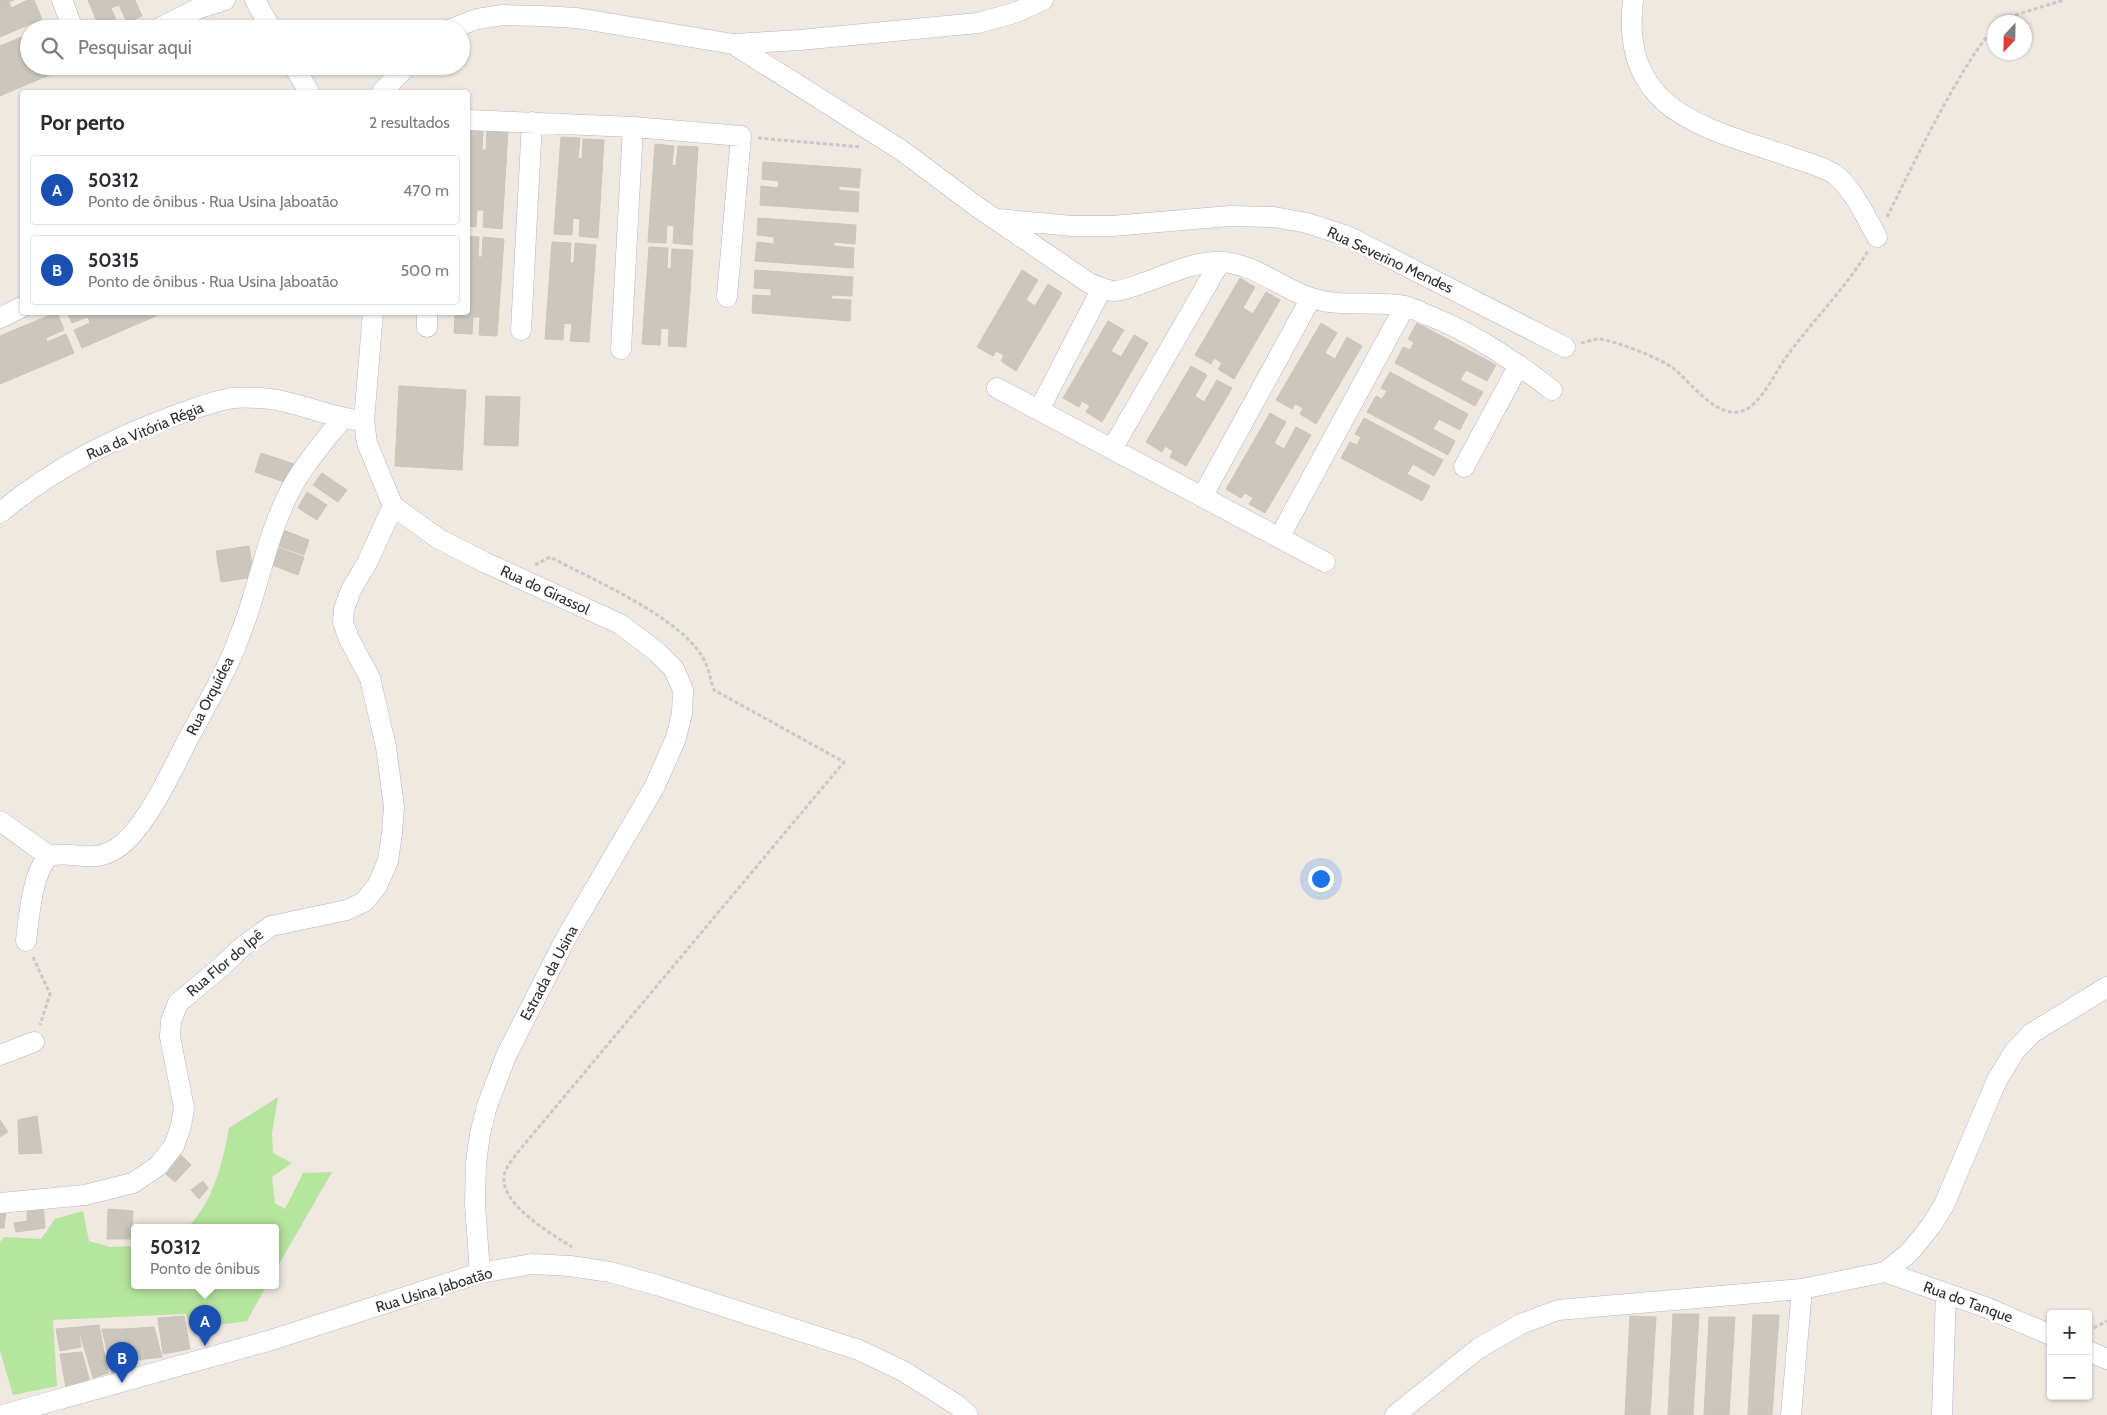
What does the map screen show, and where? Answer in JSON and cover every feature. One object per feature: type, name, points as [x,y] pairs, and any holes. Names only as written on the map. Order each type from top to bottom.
[{"type":"street","points":[[62,0],[70,20]]},
{"type":"street","points":[[176,20],[197,9],[225,0]]},
{"type":"street","points":[[255,0],[266,20]]},
{"type":"street","points":[[470,22],[503,14],[577,18],[733,44],[808,40],[978,23],[1014,13],[1043,0]]},
{"type":"street","points":[[1633,0],[1631,21],[1633,44],[1642,71],[1657,95],[1683,117],[1721,134],[1835,174],[1853,194],[1877,237]]},
{"type":"street","points":[[733,44],[901,150],[994,218],[1089,283],[1114,291],[1206,263],[1220,262],[1239,265],[1260,273],[1310,298],[1333,302],[1405,306],[1458,328],[1519,365],[1552,390]]},
{"type":"street","points":[[299,75],[308,90]]},
{"type":"street","points":[[384,90],[398,75]]},
{"type":"street","points":[[470,120],[632,127],[741,136],[728,297]]},
{"type":"street","points":[[521,330],[532,122]]},
{"type":"street","points":[[621,349],[632,127]]},
{"type":"street","name":"Rua Severino Mendes","points":[[994,218],[1072,226],[1112,226],[1230,216],[1274,217],[1307,223],[1346,236],[1565,347]]},
{"type":"street","points":[[1112,449],[1220,262]]},
{"type":"street","points":[[1039,410],[1102,288]]},
{"type":"street","points":[[1202,497],[1310,298]]},
{"type":"street","points":[[1279,538],[1405,306]]},
{"type":"street","points":[[0,318],[20,308]]},
{"type":"street","points":[[373,315],[364,421],[367,443],[393,506]]},
{"type":"street","points":[[1464,467],[1519,365]]},
{"type":"street","points":[[997,388],[1325,562]]},
{"type":"street","name":"Rua da Vitória Régia","points":[[0,513],[38,483],[76,461],[164,420],[208,404],[234,398],[263,398],[287,402],[342,419],[364,421]]},
{"type":"street","name":"Rua Orquídea","points":[[49,856],[58,853],[85,858],[110,852],[121,846],[140,824],[158,798],[220,680],[240,637],[253,600],[266,549],[287,497],[307,464],[342,419]]},
{"type":"street","name":"Rua do Girassol","points":[[393,506],[439,539],[512,575],[620,624],[657,652],[674,669],[683,690]]},
{"type":"street","name":"Rua Flor do Ipê","points":[[0,1203],[85,1195],[133,1183],[158,1166],[174,1146],[181,1126],[184,1108],[170,1038],[171,1021],[178,1003],[242,947],[271,926],[347,910],[364,902],[377,886],[388,861],[394,807],[386,747],[370,678],[348,639],[343,622],[344,609],[351,590],[393,506]]},
{"type":"street","name":"Estrada da Usina","points":[[480,1274],[475,1204],[476,1164],[480,1134],[487,1106],[506,1056],[567,936],[656,786],[676,738],[682,713],[683,690]]},
{"type":"street","points":[[0,821],[49,856],[41,866],[36,882],[26,941]]},
{"type":"street","points":[[1395,1415],[1480,1348],[1521,1324],[1558,1310],[1802,1289],[1885,1272],[1909,1253],[1931,1226],[1944,1205],[1997,1080],[2014,1052],[2032,1032],[2107,987]]},
{"type":"street","points":[[0,1055],[34,1042]]},
{"type":"street","name":"Rua Usina Jaboatão","points":[[3,1415],[268,1341],[480,1274],[532,1264],[570,1266],[610,1272],[657,1285],[859,1350],[903,1371],[957,1405],[968,1415]]},
{"type":"street","name":"Rua do Tanque","points":[[1885,1272],[1985,1307],[2047,1332]]},
{"type":"street","points":[[1791,1415],[1802,1289]]},
{"type":"street","points":[[1942,1415],[1946,1293]]},
{"type":"street","points":[[2092,1353],[2107,1359]]},
{"type":"path","points":[[2019,15],[2064,0]]},
{"type":"path","points":[[1565,347],[1598,339],[1632,349],[1673,368],[1717,407],[1732,412],[1744,410],[1755,403],[1786,357],[1853,275],[1877,237],[1949,96],[1980,44],[1987,36]]},
{"type":"path","points":[[741,136],[864,147]]},
{"type":"path","points":[[512,575],[550,557],[648,609],[684,634],[706,663],[714,690],[844,762],[518,1152],[504,1172],[505,1187],[516,1205],[531,1220],[578,1252]]},
{"type":"path","points":[[26,941],[50,994],[34,1042]]},
{"type":"path","points":[[2092,1329],[2107,1321]]},
{"type":"green space","points":[[278,1097],[272,1133],[273,1153],[292,1163],[272,1177],[275,1203],[285,1209],[303,1173],[332,1172],[279,1264],[279,1224],[191,1224],[204,1206],[216,1181],[229,1128]]},
{"type":"green space","points":[[83,1211],[89,1241],[110,1247],[131,1246],[131,1289],[265,1289],[247,1321],[190,1329],[186,1314],[53,1320],[57,1386],[13,1395],[0,1351],[0,1242],[4,1237],[41,1239],[55,1219]]},
{"type":"building","points":[[0,0],[14,0],[9,2],[11,8],[28,0],[34,0],[42,19],[20,20],[20,28],[0,37]]},
{"type":"building","points":[[88,0],[135,0],[142,16],[133,20],[126,20],[119,5],[111,8],[116,20],[96,20]]},
{"type":"building","points":[[20,38],[20,75],[49,75],[0,96],[0,46]]},
{"type":"building","points":[[470,129],[483,130],[482,150],[486,150],[487,130],[508,131],[502,229],[483,227],[484,210],[477,210],[476,227],[470,226]]},
{"type":"building","points":[[561,137],[580,138],[578,158],[582,159],[583,139],[604,140],[598,238],[579,236],[580,219],[573,218],[572,235],[554,234]]},
{"type":"building","points":[[655,144],[674,146],[672,165],[676,166],[678,146],[698,147],[692,245],[673,243],[674,226],[667,225],[666,243],[648,242]]},
{"type":"building","points":[[763,162],[861,169],[859,188],[839,186],[839,190],[859,192],[858,212],[760,205],[761,186],[778,188],[779,181],[762,179]]},
{"type":"building","points":[[758,218],[856,225],[855,244],[834,242],[834,246],[854,248],[853,268],[755,261],[757,242],[774,244],[774,237],[757,235]]},
{"type":"building","points":[[470,236],[479,237],[478,257],[482,257],[483,237],[504,239],[497,336],[479,335],[480,317],[473,317],[472,334],[454,333],[455,315],[470,315]]},
{"type":"building","points":[[552,242],[571,243],[570,263],[574,263],[575,243],[596,245],[589,342],[570,341],[572,324],[564,323],[563,340],[545,339]]},
{"type":"building","points":[[649,247],[668,248],[667,268],[671,269],[672,249],[693,250],[686,347],[668,346],[669,329],[661,328],[660,345],[642,344]]},
{"type":"building","points":[[755,270],[853,277],[852,296],[832,295],[831,299],[851,300],[850,321],[752,313],[753,295],[771,296],[771,289],[754,288]]},
{"type":"building","points":[[1022,270],[1038,280],[1026,300],[1035,306],[1048,284],[1062,293],[1016,371],[1001,361],[1004,355],[996,351],[993,356],[977,347]]},
{"type":"building","points":[[1240,278],[1255,287],[1243,308],[1253,314],[1266,292],[1280,300],[1234,379],[1218,369],[1222,363],[1214,358],[1211,364],[1195,355]]},
{"type":"building","points":[[50,315],[58,315],[64,330],[46,338],[47,342],[66,334],[74,353],[0,384],[0,336]]},
{"type":"building","points":[[68,315],[158,315],[82,348],[74,330],[90,323],[88,317],[72,323]]},
{"type":"building","points":[[1108,321],[1124,330],[1111,351],[1121,357],[1134,335],[1148,343],[1102,422],[1086,412],[1090,406],[1082,401],[1079,407],[1063,398]]},
{"type":"building","points":[[1321,323],[1337,333],[1325,353],[1335,359],[1347,337],[1362,346],[1316,424],[1300,414],[1303,408],[1295,404],[1292,409],[1276,400]]},
{"type":"building","points":[[1417,323],[1496,365],[1487,381],[1466,370],[1460,380],[1483,392],[1475,406],[1395,363],[1403,347],[1410,350],[1414,342],[1408,339]]},
{"type":"building","points":[[1191,366],[1207,375],[1195,396],[1204,402],[1217,380],[1232,388],[1186,466],[1170,457],[1173,451],[1165,446],[1162,452],[1146,442]]},
{"type":"building","points":[[1390,372],[1468,414],[1460,430],[1439,419],[1433,429],[1455,441],[1448,455],[1367,412],[1376,396],[1382,399],[1387,391],[1381,388]]},
{"type":"building","points":[[399,386],[466,390],[462,470],[395,466]]},
{"type":"building","points":[[486,396],[520,397],[518,446],[484,445]]},
{"type":"building","points":[[1270,413],[1286,422],[1274,443],[1284,449],[1296,427],[1311,435],[1265,513],[1249,504],[1253,498],[1245,493],[1241,498],[1226,489]]},
{"type":"building","points":[[1364,418],[1443,460],[1434,476],[1413,464],[1407,474],[1430,486],[1422,501],[1341,458],[1350,442],[1357,445],[1361,437],[1355,434]]},
{"type":"building","points":[[261,453],[294,464],[287,483],[255,472]]},
{"type":"building","points":[[322,473],[347,490],[338,502],[313,485]]},
{"type":"building","points":[[307,492],[327,505],[317,520],[298,508]]},
{"type":"building","points":[[283,530],[309,540],[304,555],[278,546]]},
{"type":"building","points":[[249,546],[254,577],[221,582],[216,551]]},
{"type":"building","points":[[279,548],[304,557],[298,575],[272,565]]},
{"type":"building","points":[[37,1116],[42,1153],[19,1154],[18,1120]]},
{"type":"building","points":[[0,1120],[8,1132],[0,1137]]},
{"type":"building","points":[[177,1151],[191,1165],[175,1182],[160,1169]]},
{"type":"building","points":[[203,1181],[208,1188],[199,1199],[191,1190]]},
{"type":"building","points":[[43,1204],[45,1228],[16,1232],[14,1223],[27,1221],[27,1209]]},
{"type":"building","points":[[108,1209],[133,1211],[131,1239],[107,1239]]},
{"type":"building","points":[[0,1211],[6,1211],[4,1228],[0,1228]]},
{"type":"building","points":[[1673,1314],[1699,1314],[1693,1415],[1668,1415]]},
{"type":"building","points":[[1753,1315],[1779,1315],[1772,1415],[1748,1415]]},
{"type":"building","points":[[184,1316],[190,1349],[163,1354],[158,1318]]},
{"type":"building","points":[[1630,1316],[1656,1317],[1650,1415],[1625,1415]]},
{"type":"building","points":[[1709,1317],[1735,1317],[1729,1415],[1704,1415]]},
{"type":"building","points":[[99,1325],[108,1373],[93,1378],[78,1327]]},
{"type":"building","points":[[78,1327],[81,1347],[60,1351],[56,1329]]},
{"type":"building","points":[[154,1327],[162,1357],[129,1361],[124,1329]]},
{"type":"building","points":[[102,1329],[124,1329],[129,1361],[119,1363],[122,1372],[112,1373]]},
{"type":"building","points":[[82,1352],[90,1382],[66,1388],[60,1354]]},
{"type":"place","name":"50312","points":[[205,1346]]},
{"type":"place","name":"50315","points":[[122,1383]]}]
